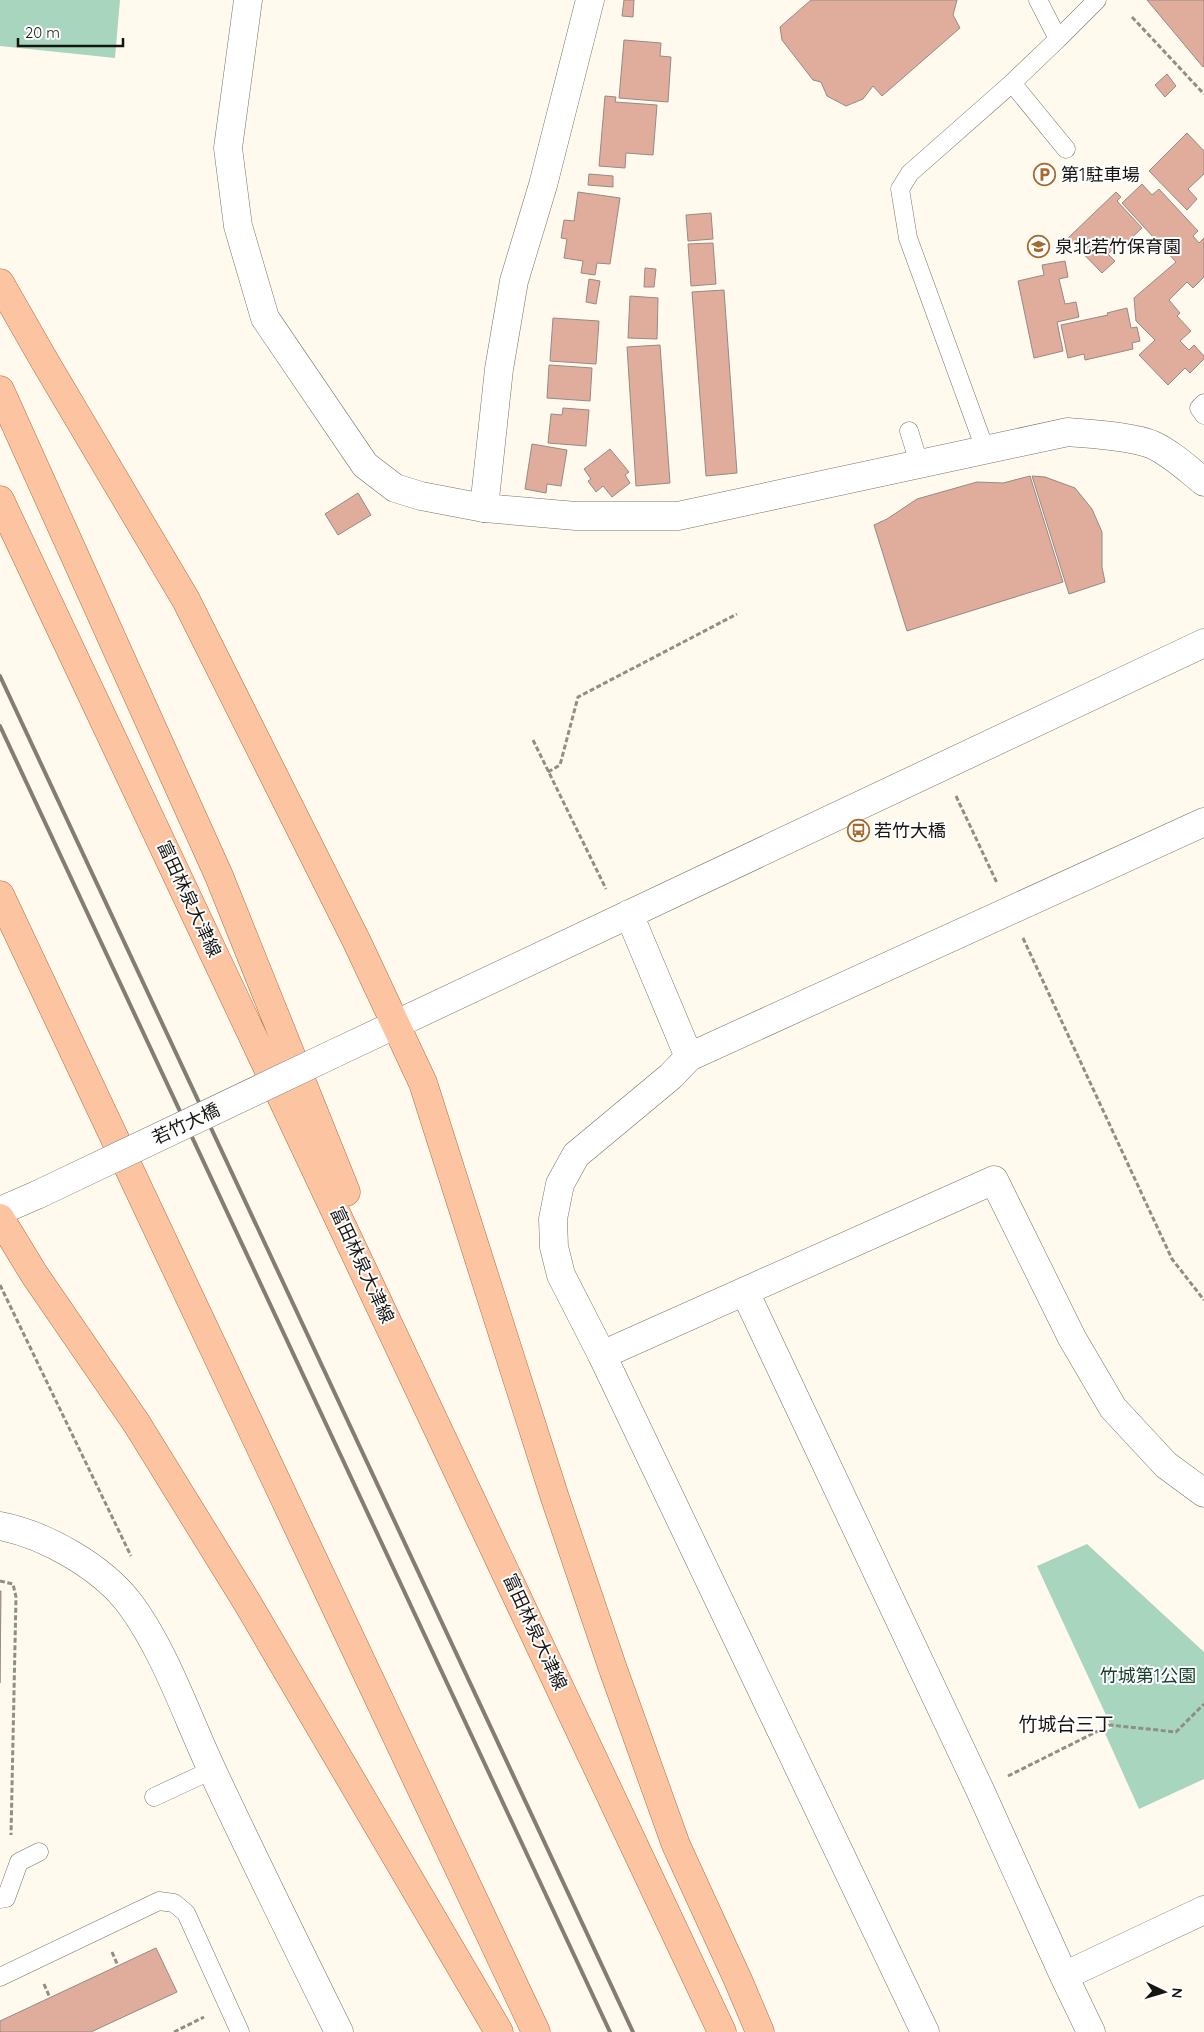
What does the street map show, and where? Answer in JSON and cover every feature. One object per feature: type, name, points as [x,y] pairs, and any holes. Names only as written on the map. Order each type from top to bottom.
[{"type":"main road","points":[[0,283],[186,600],[357,942],[423,1082],[555,1498],[676,1845],[760,2032]]},
{"type":"main road","points":[[0,390],[219,876],[456,1464]]},
{"type":"main road","name":"富田林泉大津線","points":[[0,500],[456,1464],[722,2032]]},
{"type":"main road","points":[[0,895],[536,2032]]},
{"type":"main road","points":[[0,909],[26,951]]},
{"type":"main road","points":[[0,1218],[34,1274],[137,1424],[248,1604],[499,2032]]},
{"type":"street","points":[[248,0],[228,148],[238,226],[265,318],[365,465],[395,488],[421,496],[484,508],[576,516],[678,516],[1068,432],[1114,436],[1152,444],[1182,463],[1204,482]]},
{"type":"street","points":[[484,508],[499,369],[514,281],[543,185],[590,0]]},
{"type":"street","name":"若竹大橋","points":[[0,1210],[38,1194],[1204,643]]},
{"type":"street","points":[[925,2032],[602,1355],[561,1275],[556,1256],[553,1219],[560,1184],[576,1155],[671,1076],[689,1057],[1204,822]]},
{"type":"street","points":[[628,914],[689,1057]]},
{"type":"street","points":[[602,1355],[994,1180],[1072,1338],[1113,1408],[1166,1465],[1204,1493]]},
{"type":"street","points":[[745,1292],[980,1790],[1091,2032]]},
{"type":"street","points":[[0,1526],[16,1529],[55,1545],[92,1566],[130,1604],[157,1649],[212,1770],[339,2032]]},
{"type":"street","points":[[1064,1976],[1204,1910]]},
{"type":"lane","points":[[1038,0],[1058,39]]},
{"type":"lane","points":[[985,449],[908,238],[900,189],[910,173],[1012,83],[1097,0]]},
{"type":"lane","points":[[1012,83],[1066,150]]},
{"type":"lane","points":[[1204,403],[1198,408],[1204,415]]},
{"type":"lane","points":[[909,431],[919,463]]},
{"type":"lane","points":[[154,1797],[212,1770]]},
{"type":"lane","points":[[0,1899],[6,1898],[19,1862],[39,1852]]},
{"type":"lane","points":[[0,1977],[159,1902],[174,1903],[186,1913],[240,2032]]},
{"type":"path","points":[[1132,17],[1204,94]]},
{"type":"path","points":[[548,772],[560,765],[578,697],[737,614]]},
{"type":"path","points":[[532,740],[606,890]]},
{"type":"path","points":[[954,791],[1172,1259],[1204,1300]]},
{"type":"path","points":[[0,1284],[133,1561]]},
{"type":"path","points":[[0,1581],[13,1584],[16,1597],[11,1843],[19,1862]]},
{"type":"path","points":[[980,1790],[1110,1725],[1176,1732],[1204,1704]]},
{"type":"path","points":[[174,2032],[227,2006]]},
{"type":"green space","points":[[0,0],[120,0],[115,58],[0,46]]},
{"type":"green space","name":"竹城第1公園","points":[[1087,1544],[1204,1652],[1204,1779],[1139,1809],[1104,1731],[1112,1728],[1037,1566]]},
{"type":"building","points":[[624,0],[634,0],[633,17],[622,16]]},
{"type":"building","points":[[811,0],[957,0],[953,15],[960,28],[882,96],[873,86],[863,99],[846,106],[827,96],[821,82],[813,80],[782,40],[780,27]]},
{"type":"building","points":[[1147,0],[1204,0],[1203,67]]},
{"type":"building","points":[[624,40],[661,43],[660,56],[671,57],[668,102],[619,98]]},
{"type":"building","points":[[1167,74],[1176,86],[1165,97],[1155,85]]},
{"type":"building","points":[[605,96],[616,97],[615,102],[657,105],[653,155],[626,153],[625,168],[599,166]]},
{"type":"building","points":[[1187,133],[1204,151],[1204,174],[1188,189],[1197,199],[1187,210],[1149,171]]},
{"type":"building","points":[[589,174],[613,176],[613,187],[588,185]]},
{"type":"building","points":[[1142,184],[1152,195],[1159,189],[1198,231],[1193,236],[1199,243],[1204,238],[1204,277],[1193,288],[1187,282],[1169,300],[1180,313],[1177,316],[1191,331],[1180,341],[1189,350],[1194,345],[1204,356],[1204,359],[1190,373],[1185,368],[1168,385],[1139,355],[1155,340],[1136,321],[1134,298],[1176,262],[1122,203]]},
{"type":"building","points":[[578,192],[620,198],[610,264],[597,263],[595,275],[581,273],[583,261],[564,258],[567,239],[561,238],[564,220],[574,221]]},
{"type":"building","points":[[1116,192],[1121,197],[1117,201],[1142,228],[1125,244],[1122,241],[1108,254],[1115,261],[1102,273],[1068,238]]},
{"type":"building","points":[[711,213],[713,239],[688,241],[686,215]]},
{"type":"building","points":[[713,243],[716,284],[691,286],[688,244]]},
{"type":"building","points":[[1065,261],[1068,277],[1059,279],[1065,304],[1076,302],[1079,317],[1057,322],[1063,351],[1034,358],[1018,281],[1044,275],[1042,265]]},
{"type":"building","points":[[645,268],[656,269],[654,287],[644,287]]},
{"type":"building","points":[[589,279],[600,281],[596,304],[586,302]]},
{"type":"building","points":[[724,290],[737,473],[706,476],[692,292]]},
{"type":"building","points":[[630,296],[658,298],[657,339],[628,338]]},
{"type":"building","points":[[1127,308],[1131,328],[1137,327],[1140,341],[1132,343],[1133,349],[1085,360],[1084,354],[1068,358],[1061,325],[1108,315],[1107,313]]},
{"type":"building","points":[[553,318],[599,321],[596,364],[550,361]]},
{"type":"building","points":[[660,345],[670,483],[636,486],[627,347]]},
{"type":"building","points":[[549,365],[592,368],[590,401],[547,398]]},
{"type":"building","points":[[563,408],[589,410],[586,446],[548,443],[551,414],[562,415]]},
{"type":"building","points":[[532,444],[567,450],[561,486],[547,484],[546,493],[525,489]]},
{"type":"building","points":[[610,449],[629,472],[625,475],[630,483],[612,497],[603,486],[596,492],[588,481],[591,479],[584,469]]},
{"type":"building","points":[[1030,476],[1063,582],[907,631],[874,525],[887,519],[917,499],[977,482],[1003,483]]},
{"type":"building","points":[[1032,476],[1045,477],[1075,488],[1092,509],[1102,532],[1102,567],[1105,582],[1069,594]]},
{"type":"building","points":[[358,493],[371,515],[338,535],[325,514]]},
{"type":"building","points":[[0,1591],[1,1591],[0,1683]]},
{"type":"building","points":[[156,1948],[177,1992],[91,2032],[0,2032],[0,2021]]},
{"type":"railway","points":[[0,676],[633,2032]]},
{"type":"railway","points":[[0,726],[610,2032]]},
{"type":"place","name":"第1駐車場","points":[[1045,175]]},
{"type":"place","name":"泉北若竹保育園","points":[[1039,247]]},
{"type":"place","name":"若竹大橋","points":[[858,831]]},
{"type":"district","name":"竹城台三丁","points":[[1066,1724]]}]
